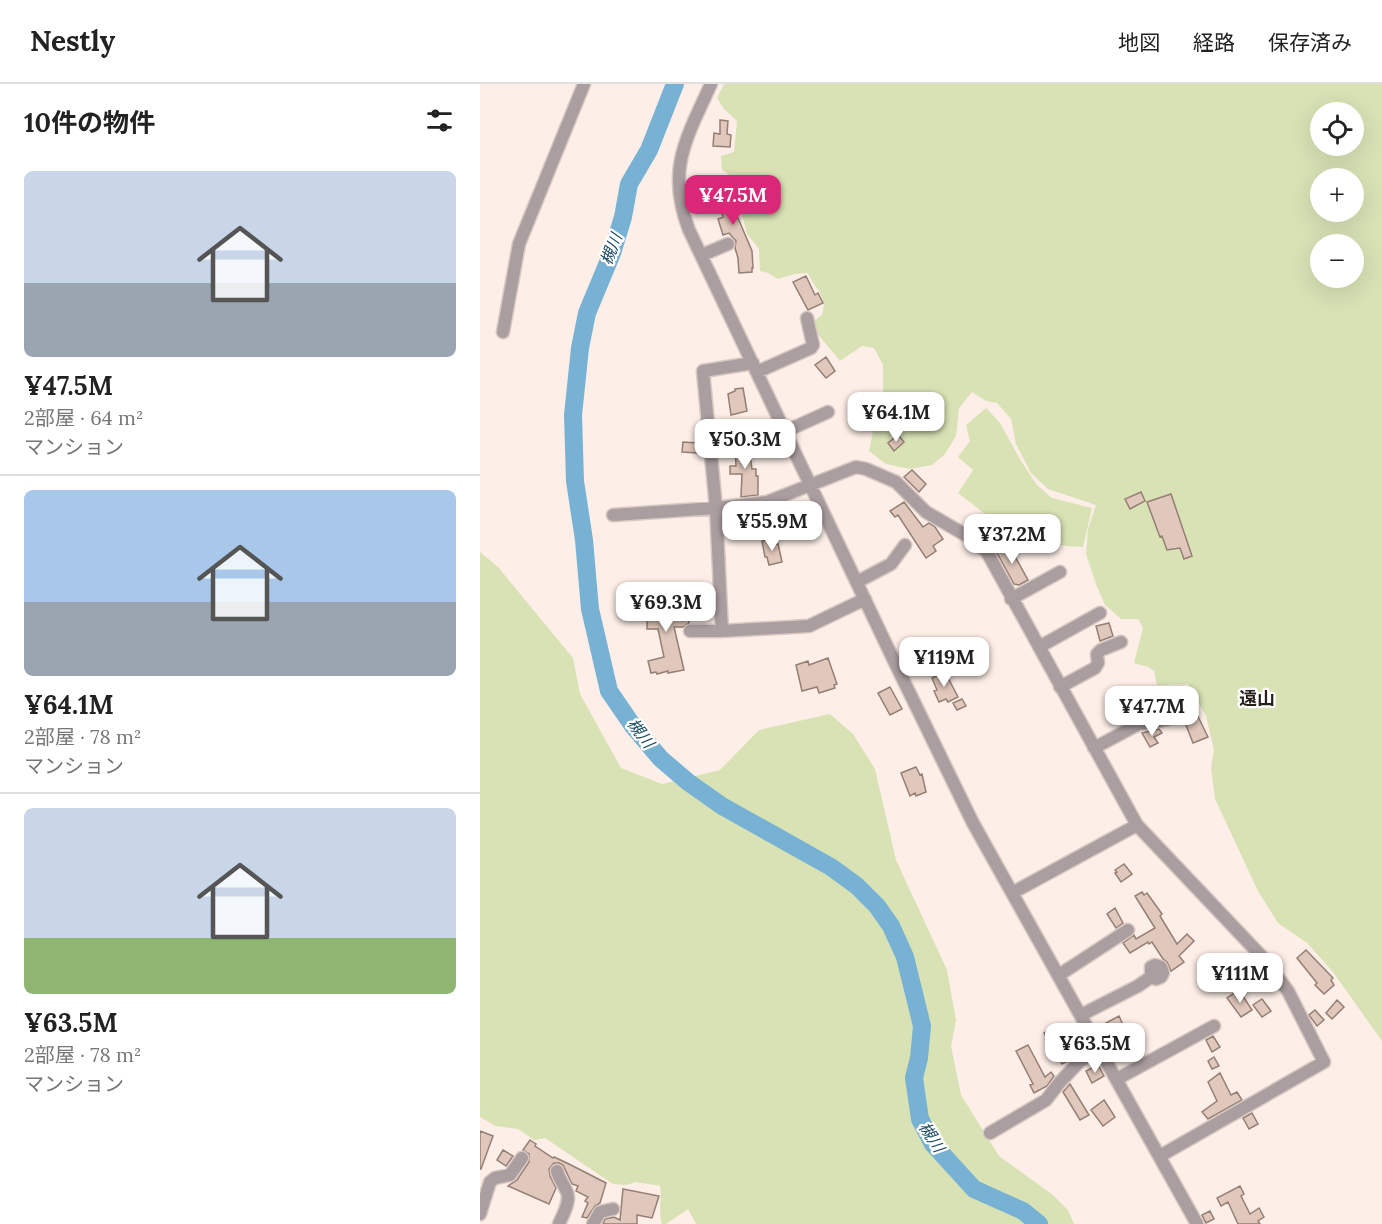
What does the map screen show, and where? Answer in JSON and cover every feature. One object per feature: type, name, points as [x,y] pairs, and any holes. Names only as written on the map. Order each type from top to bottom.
[{"type":"street","points":[[503,332],[519,244],[584,84]]},
{"type":"street","points":[[711,84],[685,146],[678,173],[681,209],[856,582],[973,823],[1197,1224]]},
{"type":"street","points":[[702,255],[728,244]]},
{"type":"street","points":[[722,631],[716,508],[703,371],[755,368],[811,348],[813,345],[807,318]]},
{"type":"street","points":[[786,431],[828,412]]},
{"type":"street","points":[[613,514],[716,508],[767,502],[856,467],[896,482],[926,512],[969,537],[987,552],[1137,825],[1265,960],[1288,991],[1324,1062],[1160,1156]]},
{"type":"street","points":[[856,582],[891,564],[905,545]]},
{"type":"street","points":[[1011,599],[1060,572]]},
{"type":"street","points":[[690,632],[809,626],[865,599]]},
{"type":"street","points":[[1039,647],[1100,613]]},
{"type":"street","points":[[1060,687],[1095,668],[1098,663],[1097,654],[1121,642]]},
{"type":"street","points":[[1094,748],[1139,724],[1168,719]]},
{"type":"street","points":[[1012,893],[1137,825]]},
{"type":"street","points":[[1059,975],[1128,930]]},
{"type":"street","points":[[1081,1015],[1151,977]]},
{"type":"street","points":[[1117,1079],[1214,1026]]},
{"type":"street","points":[[990,1133],[1046,1100],[1074,1067],[1099,1049]]},
{"type":"street","points":[[480,1214],[490,1182],[495,1178],[510,1175],[522,1158]]},
{"type":"street","points":[[557,1171],[569,1198],[559,1224]]},
{"type":"street","points":[[593,1224],[600,1212],[613,1209]]},
{"type":"green space","points":[[724,84],[1382,84],[1382,1041],[1333,972],[1307,943],[1278,923],[1258,891],[1215,799],[1211,768],[1214,750],[1206,716],[1188,684],[1157,685],[1154,671],[1134,663],[1143,628],[1138,619],[1121,619],[1105,605],[1086,554],[1088,529],[1096,505],[1048,489],[1031,473],[1016,444],[1011,419],[997,403],[986,401],[972,392],[959,408],[956,436],[945,454],[932,465],[910,469],[886,464],[869,451],[883,400],[883,365],[874,348],[862,346],[840,361],[817,333],[812,322],[822,315],[823,302],[808,273],[778,279],[760,271],[759,249],[747,234],[733,177],[722,170],[721,156],[734,152],[737,121],[724,109],[717,98]]},
{"type":"green space","points":[[986,408],[1000,423],[1037,485],[1052,498],[1092,508],[1083,547],[1062,545],[1046,540],[1014,521],[1007,531],[958,493],[973,470],[958,457],[970,441],[966,425]]},
{"type":"green space","points":[[480,552],[498,567],[573,658],[580,694],[621,768],[662,784],[720,770],[759,730],[830,714],[853,734],[875,769],[896,860],[947,970],[956,1020],[951,1046],[961,1095],[999,1156],[1053,1195],[1068,1210],[1074,1224],[696,1224],[688,1209],[666,1224],[662,1224],[660,1186],[636,1182],[626,1185],[613,1184],[545,1138],[534,1140],[518,1129],[496,1126],[480,1117]]},
{"type":"building","points":[[720,120],[728,121],[727,134],[731,135],[730,147],[713,146],[714,133],[720,134]]},
{"type":"building","points":[[726,177],[733,198],[730,199],[736,219],[738,218],[752,251],[752,272],[739,273],[736,241],[729,233],[723,235],[718,219],[723,217],[713,181]]},
{"type":"building","points":[[806,276],[815,295],[818,293],[823,303],[808,310],[793,282]]},
{"type":"building","points":[[826,357],[835,371],[826,378],[815,365]]},
{"type":"building","points":[[743,388],[747,411],[731,415],[728,394],[735,389]]},
{"type":"building","points":[[898,435],[904,442],[894,451],[888,443]]},
{"type":"building","points":[[748,441],[752,469],[756,469],[756,476],[758,476],[758,495],[741,497],[742,474],[730,474],[730,466],[736,466],[735,443]]},
{"type":"building","points":[[683,442],[698,443],[697,453],[682,452]]},
{"type":"building","points":[[912,470],[926,484],[919,492],[904,477]]},
{"type":"building","points":[[1141,492],[1145,501],[1130,509],[1125,499]]},
{"type":"building","points":[[1171,494],[1192,556],[1184,559],[1180,548],[1167,550],[1147,502]]},
{"type":"building","points":[[904,502],[923,527],[929,523],[935,527],[943,539],[933,546],[936,551],[926,558],[898,515],[895,517],[890,511]]},
{"type":"building","points":[[772,539],[773,545],[778,544],[782,562],[769,565],[762,541]]},
{"type":"building","points":[[1008,544],[1028,580],[1019,585],[1014,584],[996,551]]},
{"type":"building","points":[[654,599],[674,599],[674,610],[687,610],[689,623],[683,627],[674,627],[684,670],[651,673],[648,661],[664,657],[658,629],[647,629],[647,613],[643,613],[643,603],[652,603]]},
{"type":"building","points":[[1109,623],[1113,636],[1100,641],[1096,626]]},
{"type":"building","points":[[828,658],[837,684],[834,685],[835,688],[819,693],[817,687],[802,691],[796,665],[808,661],[809,665]]},
{"type":"building","points":[[945,672],[958,697],[948,702],[946,699],[939,702],[932,678]]},
{"type":"building","points":[[890,687],[902,709],[890,715],[878,693]]},
{"type":"building","points":[[1187,694],[1208,737],[1193,743],[1184,720],[1180,721],[1173,699]]},
{"type":"building","points":[[962,699],[966,706],[957,710],[953,703]]},
{"type":"building","points":[[1161,703],[1162,712],[1146,714],[1144,705]]},
{"type":"building","points":[[1159,729],[1162,733],[1154,737],[1158,743],[1150,747],[1142,733]]},
{"type":"building","points":[[916,767],[920,775],[922,774],[926,792],[910,796],[901,773]]},
{"type":"building","points":[[1124,864],[1132,874],[1121,882],[1115,870]]},
{"type":"building","points":[[1142,892],[1144,895],[1147,893],[1162,914],[1160,916],[1177,944],[1187,934],[1194,941],[1179,956],[1184,962],[1171,971],[1152,942],[1130,953],[1123,943],[1134,935],[1136,939],[1155,928],[1135,896]]},
{"type":"building","points":[[1115,908],[1123,923],[1116,928],[1107,914]]},
{"type":"building","points":[[1306,950],[1333,978],[1331,980],[1334,985],[1324,994],[1315,985],[1317,983],[1297,958]]},
{"type":"building","points":[[1239,990],[1252,1010],[1241,1017],[1227,998]]},
{"type":"building","points":[[1262,999],[1271,1011],[1262,1017],[1253,1005]]},
{"type":"building","points":[[1337,1000],[1344,1007],[1332,1019],[1326,1013]]},
{"type":"building","points":[[1315,1010],[1324,1020],[1317,1026],[1309,1015]]},
{"type":"building","points":[[1119,1016],[1128,1036],[1115,1043],[1104,1024]]},
{"type":"building","points":[[1051,1029],[1068,1061],[1062,1064],[1044,1033]]},
{"type":"building","points":[[1213,1036],[1220,1047],[1212,1052],[1206,1040]]},
{"type":"building","points":[[1028,1045],[1045,1077],[1051,1072],[1054,1076],[1047,1086],[1034,1093],[1030,1085],[1033,1084],[1016,1051]]},
{"type":"building","points":[[1214,1057],[1219,1066],[1212,1069],[1208,1061]]},
{"type":"building","points":[[1098,1065],[1104,1076],[1092,1083],[1086,1071]]},
{"type":"building","points":[[1220,1073],[1231,1095],[1237,1092],[1242,1100],[1208,1119],[1202,1112],[1217,1101],[1208,1082]]},
{"type":"building","points":[[1070,1084],[1089,1115],[1080,1120],[1063,1092]]},
{"type":"building","points":[[1104,1100],[1115,1117],[1103,1126],[1091,1110]]},
{"type":"building","points":[[1252,1113],[1258,1124],[1249,1129],[1243,1118]]},
{"type":"building","points":[[480,1131],[493,1136],[481,1169],[480,1169]]},
{"type":"building","points":[[530,1140],[553,1158],[606,1183],[600,1203],[595,1206],[587,1218],[582,1217],[588,1197],[576,1191],[578,1186],[572,1184],[563,1165],[559,1163],[554,1163],[549,1169],[556,1188],[549,1204],[508,1186],[517,1180],[529,1162],[529,1154],[523,1150]]},
{"type":"building","points":[[503,1150],[513,1156],[506,1166],[497,1160]]},
{"type":"building","points":[[1240,1186],[1244,1194],[1241,1196],[1250,1214],[1259,1208],[1264,1217],[1258,1221],[1260,1224],[1238,1224],[1228,1202],[1221,1206],[1217,1198]]},
{"type":"building","points":[[623,1189],[659,1196],[652,1218],[637,1215],[637,1224],[603,1224],[605,1219],[614,1217],[620,1220]]},
{"type":"building","points":[[1210,1211],[1214,1219],[1206,1223],[1202,1215]]},
{"type":"waterway","name":"槻川","points":[[675,84],[649,150],[629,184],[623,217],[612,253],[587,313],[580,348],[573,415],[575,481],[584,540],[590,609],[609,691],[633,726],[661,759],[688,782],[722,806],[831,867],[857,886],[877,906],[891,926],[905,957],[922,1026],[919,1058],[914,1078],[920,1119],[933,1144],[974,1189],[1023,1211],[1039,1224]]},
{"type":"district","name":"遠山","points":[[1257,699]]}]
